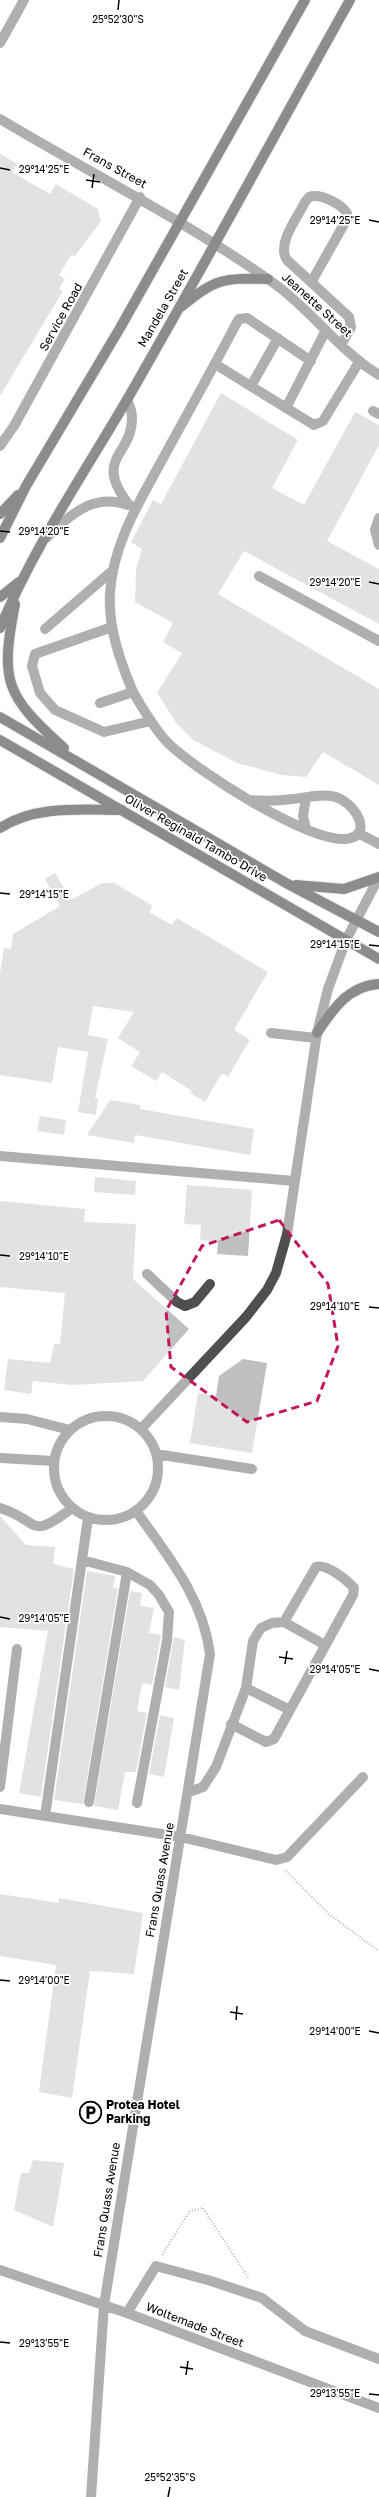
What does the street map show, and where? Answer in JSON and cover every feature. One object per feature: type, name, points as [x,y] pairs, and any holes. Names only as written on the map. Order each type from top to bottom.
[{"type":"main road","points":[[0,538],[26,486],[181,222],[305,0]]},
{"type":"main road","name":"Mandela Street","points":[[0,628],[19,582],[41,542],[127,399],[175,312],[216,243],[350,0]]},
{"type":"main road","points":[[175,312],[202,290],[219,281],[268,279]]},
{"type":"main road","points":[[0,514],[26,486]]},
{"type":"main road","points":[[0,598],[19,582]]},
{"type":"main road","points":[[19,582],[8,643],[7,671],[10,682],[28,714],[77,761]]},
{"type":"main road","name":"Oliver Reginald Tambo Drive","points":[[0,717],[286,883],[379,932]]},
{"type":"main road","name":"Oliver Reginald Tambo Drive","points":[[0,740],[124,810],[379,959]]},
{"type":"main road","points":[[0,828],[18,819],[51,811],[124,810]]},
{"type":"main road","points":[[286,883],[344,890],[379,877]]},
{"type":"main road","points":[[317,1036],[342,1000],[358,988],[379,984]]},
{"type":"street","points":[[0,43],[24,0]]},
{"type":"street","name":"Frans Street","points":[[0,119],[140,197],[216,243]]},
{"type":"street","points":[[312,281],[348,217],[343,209],[316,196],[309,197],[305,202],[283,247],[287,260],[312,281],[350,320],[350,331],[341,345]]},
{"type":"street","name":"Service Road","points":[[0,446],[12,429],[140,197]]},
{"type":"street","name":"Jeanette Street","points":[[216,243],[292,297],[359,362],[379,375]]},
{"type":"street","points":[[311,361],[248,318],[239,319],[215,364],[132,507],[112,571],[110,593],[112,627],[118,654],[133,692],[150,721],[181,754],[250,800],[306,829],[338,839],[349,839],[358,833]]},
{"type":"street","points":[[286,408],[326,330]]},
{"type":"street","points":[[251,386],[278,338]]},
{"type":"street","points":[[215,364],[311,425],[319,424],[359,362]]},
{"type":"street","points":[[127,399],[132,422],[117,456],[114,473],[116,488],[132,507]]},
{"type":"street","points":[[0,430],[12,429]]},
{"type":"street","points":[[41,542],[83,507],[100,502],[132,507]]},
{"type":"street","points":[[379,518],[375,530],[379,545]]},
{"type":"street","points":[[45,629],[112,571]]},
{"type":"street","points":[[259,576],[379,641]]},
{"type":"street","points":[[112,627],[35,654],[32,666],[40,693],[55,710],[101,732],[111,732],[150,721]]},
{"type":"street","points":[[100,703],[133,692]]},
{"type":"street","points":[[250,800],[332,796],[352,806],[358,817],[358,833]]},
{"type":"street","points":[[306,798],[303,816],[306,829]]},
{"type":"street","points":[[358,833],[379,844]]},
{"type":"street","points":[[142,1429],[246,1317],[267,1290],[282,1258],[317,1036],[330,982],[355,919],[379,877]]},
{"type":"street","points":[[271,1033],[317,1036]]},
{"type":"street","points":[[0,1156],[294,1181]]},
{"type":"street","points":[[147,1274],[177,1302],[184,1306],[195,1302],[210,1284]]},
{"type":"street","points":[[98,1416],[114,1416],[129,1420],[142,1429],[153,1444],[156,1454],[158,1462],[157,1481],[149,1498],[136,1511],[113,1520],[88,1518],[72,1508],[58,1491],[54,1476],[54,1461],[59,1444],[70,1430],[83,1421],[98,1416]]},
{"type":"street","points":[[0,1417],[27,1419],[70,1430]]},
{"type":"street","points":[[156,1454],[252,1470]]},
{"type":"street","points":[[0,1458],[54,1461]]},
{"type":"street","points":[[0,1508],[31,1525],[41,1526],[51,1523],[72,1508]]},
{"type":"street","name":"Frans Quass Avenue","points":[[91,2497],[104,2305],[209,1670],[208,1639],[204,1619],[194,1596],[136,1511]]},
{"type":"street","points":[[45,1816],[88,1518]]},
{"type":"street","points":[[82,1560],[128,1572],[150,1585],[159,1595],[168,1612],[167,1641],[137,1803]]},
{"type":"street","points":[[231,1724],[270,1742],[275,1738],[354,1590],[348,1582],[331,1571],[321,1566],[314,1569],[284,1622]]},
{"type":"street","points":[[89,1802],[128,1572]]},
{"type":"street","points":[[189,1792],[200,1789],[210,1780],[246,1688],[255,1635],[267,1625],[284,1622],[325,1644]]},
{"type":"street","points":[[0,1787],[17,1649]]},
{"type":"street","points":[[246,1688],[290,1710]]},
{"type":"street","points":[[0,1809],[181,1836],[276,1860],[287,1857],[363,1777]]},
{"type":"street","points":[[127,2313],[156,2266],[211,2280],[262,2298],[304,2331],[379,2359]]},
{"type":"street","name":"Woltemade Street","points":[[0,2270],[127,2313],[379,2408]]},
{"type":"path","points":[[276,1860],[330,1915],[379,1951]]},
{"type":"path","points":[[156,2266],[190,2211],[203,2208],[262,2298]]},
{"type":"highlighted area","points":[[279,1220],[328,1284],[338,1346],[317,1401],[247,1422],[171,1367],[166,1311],[202,1246]]},
{"type":"building","points":[[0,154],[17,164],[12,172],[50,194],[56,184],[98,209],[101,221],[75,256],[71,255],[59,275],[65,279],[59,289],[63,291],[0,396]]},
{"type":"building","points":[[221,393],[298,440],[272,488],[304,505],[355,412],[379,425],[379,445],[327,541],[379,569],[379,624],[244,551],[218,594],[379,689],[379,785],[323,752],[306,777],[282,775],[237,763],[193,740],[177,724],[157,693],[182,653],[163,642],[173,623],[135,602],[136,569],[142,549],[131,542],[153,500],[161,504]]},
{"type":"building","points":[[55,873],[71,900],[102,883],[114,883],[153,906],[149,912],[172,925],[177,918],[268,972],[234,1030],[250,1040],[228,1077],[222,1073],[205,1102],[190,1093],[192,1091],[162,1072],[156,1081],[131,1066],[140,1052],[118,1038],[134,1012],[93,1006],[88,1035],[108,1039],[95,1098],[98,1098],[96,1115],[78,1112],[88,1052],[58,1047],[52,1083],[0,1075],[0,973],[4,948],[11,949],[13,934],[60,906],[45,879]]},
{"type":"building","points":[[110,1100],[140,1105],[140,1109],[254,1129],[250,1155],[135,1135],[134,1143],[87,1135]]},
{"type":"building","points":[[40,1116],[66,1120],[64,1135],[37,1131]]},
{"type":"building","points":[[95,1177],[136,1181],[135,1195],[94,1192]]},
{"type":"building","points":[[187,1185],[252,1190],[248,1256],[217,1254],[218,1242],[200,1240],[201,1225],[184,1224]]},
{"type":"building","points":[[0,1201],[85,1209],[84,1222],[136,1224],[133,1279],[189,1329],[143,1381],[72,1385],[33,1381],[31,1394],[4,1390],[8,1359],[50,1363],[54,1344],[60,1344],[65,1293],[0,1287]]},
{"type":"building","points":[[243,1359],[267,1363],[252,1453],[190,1443],[198,1393],[216,1396],[219,1376]]},
{"type":"building","points":[[0,1516],[26,1545],[55,1547],[53,1564],[74,1569],[41,1797],[19,1793],[48,1631],[0,1627]]},
{"type":"building","points":[[87,1571],[115,1576],[113,1588],[118,1588],[83,1804],[54,1800]]},
{"type":"building","points":[[130,1591],[142,1593],[140,1606],[154,1608],[149,1633],[161,1635],[152,1685],[142,1683],[137,1711],[147,1713],[136,1772],[125,1772],[118,1810],[94,1806]]},
{"type":"building","points":[[174,1637],[185,1640],[179,1690],[165,1687]]},
{"type":"building","points":[[160,1715],[174,1718],[164,1777],[149,1774]]},
{"type":"building","points":[[0,1894],[59,1903],[59,1898],[143,1913],[134,1974],[90,1971],[72,2098],[39,2092],[56,1965],[0,1956]]},
{"type":"building","points":[[33,2160],[64,2163],[53,2227],[14,2210],[21,2173],[29,2173]]},
{"type":"place","name":"Protea Hotel Parking","points":[[91,2112]]}]
